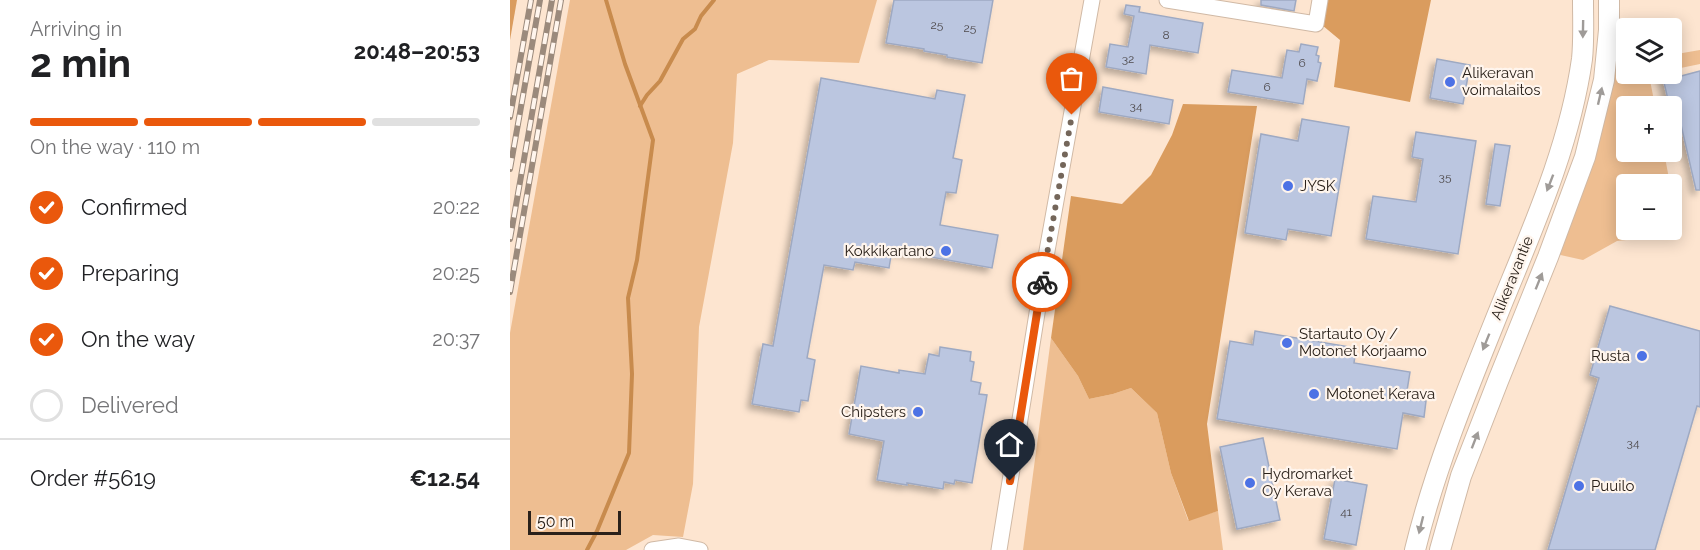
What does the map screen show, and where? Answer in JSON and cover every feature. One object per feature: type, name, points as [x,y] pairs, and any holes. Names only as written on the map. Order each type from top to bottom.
[{"type":"street","points":[[999,550],[1047,251],[1092,0]]},
{"type":"street","points":[[1167,0],[1316,24],[1320,0]]},
{"type":"street","name":"Alikeravantie","points":[[1415,550],[1425,509],[1446,445],[1525,249],[1562,147],[1582,57],[1583,0]]},
{"type":"street","name":"Alikeravantie","points":[[1440,550],[1461,476],[1585,157],[1604,80],[1609,30],[1609,0]]},
{"type":"street","points":[[652,550],[679,546],[700,550]]},
{"type":"shaded area","points":[[510,0],[517,0],[510,40]]},
{"type":"shaded area","points":[[570,0],[877,0],[859,63],[769,60],[737,74],[733,143],[699,327],[693,484],[683,537],[653,535],[626,550],[510,550],[510,333]]},
{"type":"shaded area","points":[[1327,0],[1431,0],[1410,102],[1334,87],[1340,40],[1322,25]]},
{"type":"shaded area","points":[[1700,50],[1700,64],[1682,68],[1682,53]]},
{"type":"shaded area","points":[[1616,66],[1616,84],[1651,84],[1653,96],[1616,96],[1616,162],[1666,162],[1668,174],[1616,174],[1616,240],[1626,240],[1617,241],[1583,260],[1556,254],[1611,67]]},
{"type":"shaded area","points":[[1183,104],[1257,106],[1207,424],[1218,511],[1189,521],[1171,473],[1157,413],[1131,388],[1089,399],[1078,376],[1051,338],[1071,196],[1122,204],[1151,175],[1172,135]]},
{"type":"shaded area","points":[[1051,338],[1078,376],[1089,399],[1131,388],[1157,413],[1171,473],[1188,520],[1218,511],[1223,550],[1023,550]]},
{"type":"building","points":[[894,0],[993,0],[982,63],[947,57],[947,55],[924,51],[924,49],[886,43]]},
{"type":"building","points":[[1261,0],[1296,0],[1294,11],[1261,5]]},
{"type":"building","points":[[1126,5],[1140,7],[1139,12],[1203,23],[1198,53],[1150,45],[1146,74],[1106,67],[1110,44],[1128,47],[1134,16],[1124,14]]},
{"type":"building","points":[[1301,44],[1318,47],[1316,55],[1319,56],[1318,62],[1321,63],[1317,81],[1307,79],[1303,104],[1228,92],[1232,70],[1282,78],[1287,50],[1299,52]]},
{"type":"building","name":"Alikeravan voimalaitos","points":[[1437,59],[1470,65],[1463,104],[1430,98]]},
{"type":"building","points":[[1700,71],[1700,190],[1696,190],[1682,129],[1682,96],[1667,96],[1664,84],[1682,84],[1682,76]]},
{"type":"building","name":"Kokkikartano","points":[[821,78],[935,99],[937,90],[965,95],[953,158],[962,160],[956,193],[946,192],[940,225],[998,235],[992,268],[892,250],[889,268],[855,262],[853,270],[824,265],[807,358],[815,360],[808,401],[801,400],[799,412],[752,404],[763,344],[773,346]]},
{"type":"building","points":[[1103,87],[1173,100],[1169,124],[1099,112]]},
{"type":"building","points":[[1302,119],[1349,127],[1331,236],[1288,229],[1286,240],[1245,233],[1261,134],[1298,141]]},
{"type":"building","points":[[1416,132],[1476,141],[1458,254],[1366,239],[1373,196],[1416,202],[1423,159],[1412,157]]},
{"type":"building","points":[[1495,144],[1510,146],[1500,206],[1486,204]]},
{"type":"building","points":[[1610,306],[1700,331],[1700,407],[1697,406],[1655,550],[1548,550],[1599,378],[1590,375]]},
{"type":"building","name":"Motonet Kerava","points":[[1255,331],[1356,348],[1354,363],[1410,372],[1406,397],[1426,401],[1424,417],[1403,413],[1397,449],[1217,419],[1230,341],[1253,345]]},
{"type":"building","name":"Chipsters","points":[[940,347],[971,352],[970,361],[974,362],[971,381],[981,383],[979,394],[987,395],[972,483],[955,480],[954,484],[944,482],[943,489],[877,480],[884,441],[849,434],[861,366],[899,373],[899,370],[925,374],[929,354],[939,356]]},
{"type":"building","name":"Hydromarket Oy Kerava","points":[[1263,438],[1280,520],[1237,529],[1220,447]]},
{"type":"building","points":[[1335,479],[1367,485],[1356,545],[1324,539]]},
{"type":"waterway","points":[[587,550],[629,453],[632,374],[628,298],[637,260],[653,140],[625,64],[606,0]]},
{"type":"waterway","points":[[640,106],[660,81],[683,39],[695,29],[701,16],[714,0]]},
{"type":"railway","points":[[510,117],[531,0]]},
{"type":"railway","points":[[510,169],[540,0]]},
{"type":"railway","points":[[510,239],[552,0]]},
{"type":"railway","points":[[510,292],[561,0]]},
{"type":"way so far","points":[[1042,282],[1072,115]]},
{"type":"place","name":"Alikeravan voimalaitos","points":[[1450,82]]},
{"type":"place","name":"JYSK","points":[[1288,186]]},
{"type":"place","name":"Kokkikartano","points":[[946,251]]},
{"type":"place","name":"Startauto Oy / Motonet Korjaamo","points":[[1287,343]]},
{"type":"place","name":"Rusta","points":[[1642,356]]},
{"type":"place","name":"Motonet Kerava","points":[[1314,394]]},
{"type":"place","name":"Chipsters","points":[[918,412]]},
{"type":"place","name":"Hydromarket Oy Kerava","points":[[1250,483]]},
{"type":"place","name":"Puuilo","points":[[1579,486]]},
{"type":"route","points":[[1010,481],[1042,282]]}]
